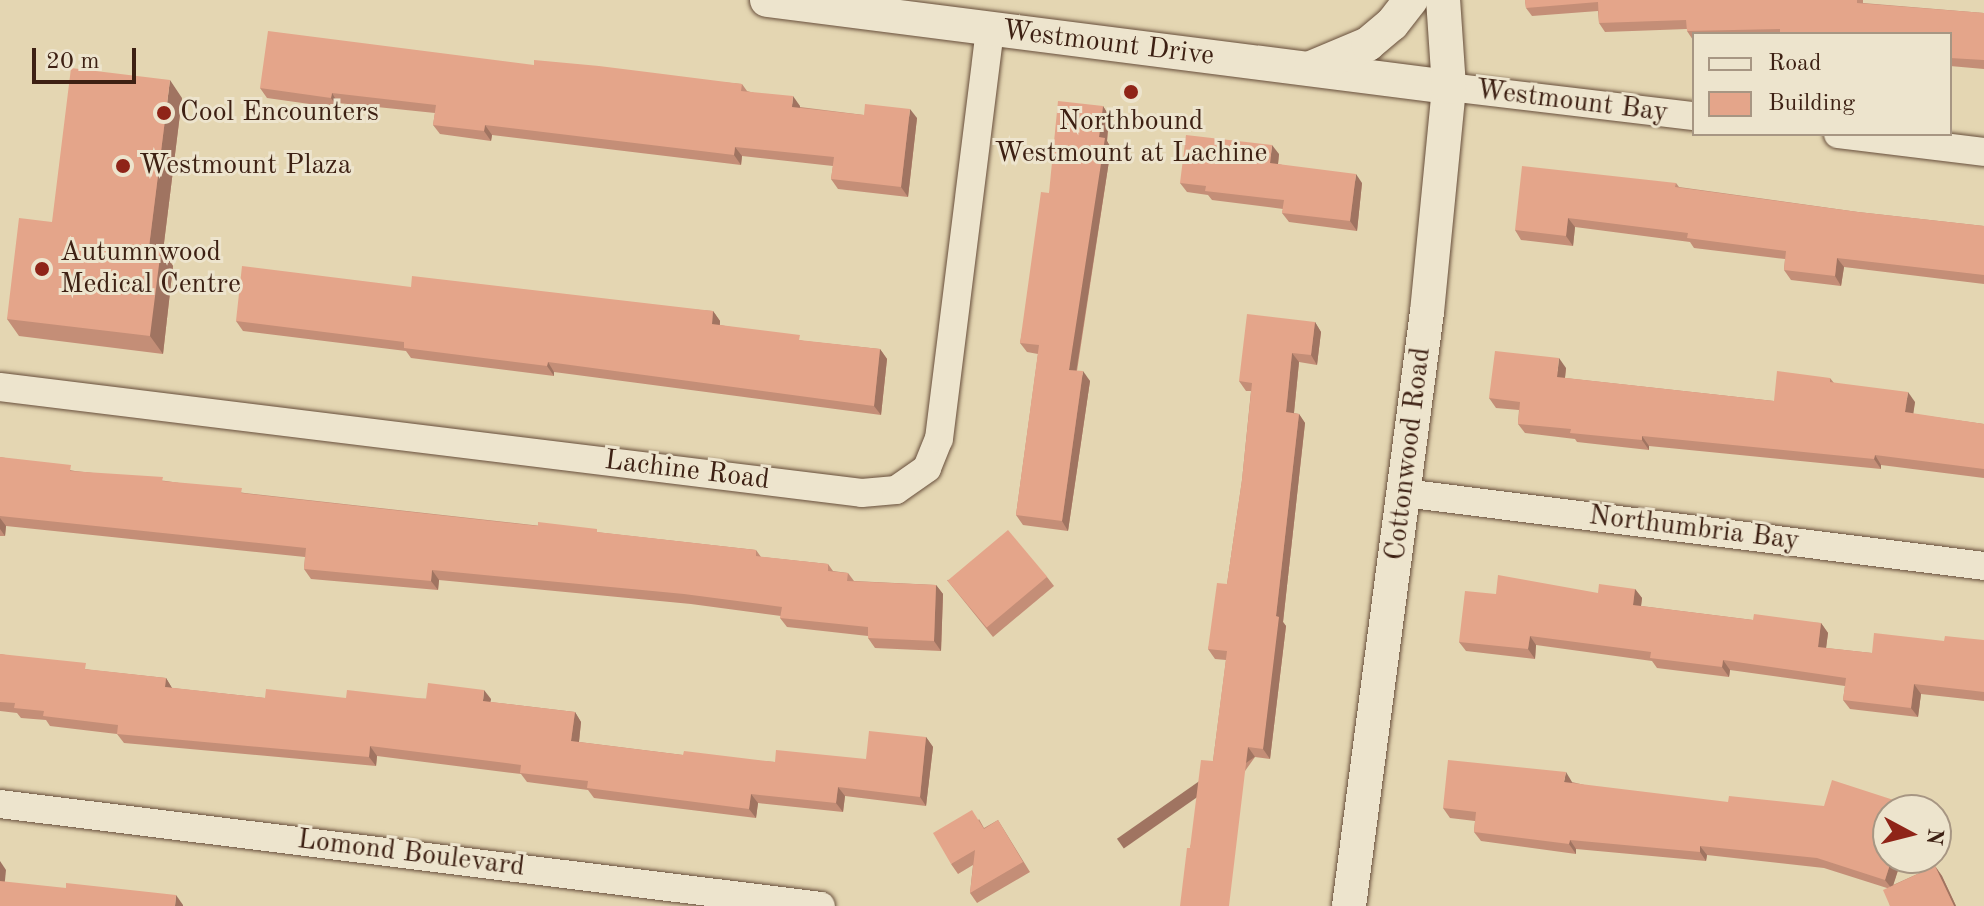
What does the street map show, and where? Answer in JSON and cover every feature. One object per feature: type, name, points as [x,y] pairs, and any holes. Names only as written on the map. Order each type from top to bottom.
[{"type":"street","name":"Westmount Drive","points":[[767,0],[1449,87]]},
{"type":"street","points":[[1306,69],[1368,44],[1392,24],[1411,0]]},
{"type":"street","name":"Cottonwood Road","points":[[1353,906],[1404,493],[1449,87],[1443,0]]},
{"type":"street","name":"Lachine Road","points":[[0,387],[862,493],[896,490],[927,468],[939,439],[990,29]]},
{"type":"street","name":"Westmount Bay","points":[[1449,87],[1692,116]]},
{"type":"street","points":[[1854,136],[1984,152]]},
{"type":"street","name":"Northumbria Bay","points":[[1404,493],[1984,566]]},
{"type":"street","name":"Lomond Boulevard","points":[[0,804],[821,906]]},
{"type":"building","points":[[1525,0],[1857,0],[1857,3],[1984,13],[1984,60],[1952,58],[1952,32],[1687,31],[1686,20],[1599,23],[1598,2],[1526,8]]},
{"type":"building","points":[[268,31],[534,65],[534,60],[742,84],[741,91],[793,96],[792,107],[864,115],[865,104],[910,109],[901,187],[831,179],[834,157],[735,147],[734,155],[485,125],[484,131],[433,125],[436,105],[332,93],[331,98],[260,88]]},
{"type":"building","name":"Westmount Plaza","points":[[71,68],[170,80],[149,247],[161,249],[150,336],[7,319],[19,218],[52,222]]},
{"type":"building","points":[[1058,101],[1103,106],[1099,137],[1105,138],[1069,370],[1083,371],[1062,521],[1016,515],[1039,345],[1020,343],[1041,192],[1049,193]]},
{"type":"building","points":[[1186,135],[1272,145],[1270,163],[1356,174],[1350,221],[1282,213],[1284,200],[1205,191],[1206,186],[1180,183]]},
{"type":"building","points":[[1522,166],[1676,183],[1675,187],[1984,226],[1984,275],[1837,258],[1835,276],[1784,270],[1786,251],[1687,238],[1688,233],[1568,218],[1566,236],[1515,230]]},
{"type":"building","points":[[242,266],[411,287],[412,276],[713,311],[712,324],[800,335],[799,340],[880,349],[874,406],[548,362],[547,366],[404,348],[404,342],[236,321]]},
{"type":"building","points":[[1247,314],[1315,322],[1311,355],[1292,353],[1286,412],[1299,414],[1276,616],[1279,617],[1263,749],[1248,747],[1229,906],[1180,906],[1201,760],[1213,761],[1227,651],[1208,649],[1217,583],[1227,584],[1242,480],[1252,383],[1239,381]]},
{"type":"building","points":[[1495,351],[1559,358],[1557,377],[1774,401],[1777,371],[1830,378],[1830,382],[1908,392],[1905,412],[1984,424],[1984,469],[1875,455],[1874,459],[1642,436],[1642,440],[1518,424],[1520,402],[1489,398]]},
{"type":"building","points":[[0,457],[71,465],[70,471],[163,477],[162,481],[242,488],[241,493],[538,526],[538,522],[597,529],[597,532],[756,550],[756,556],[828,564],[828,571],[848,573],[847,581],[936,585],[934,641],[868,638],[868,627],[780,618],[782,607],[684,594],[432,570],[431,581],[304,569],[306,548],[0,516]]},
{"type":"building","points":[[1008,530],[1047,577],[987,628],[947,581]]},
{"type":"building","points":[[1498,575],[1598,593],[1599,584],[1635,589],[1633,605],[1753,620],[1754,614],[1821,623],[1818,647],[1872,653],[1874,633],[1944,641],[1945,636],[1984,640],[1984,692],[1914,684],[1911,708],[1843,700],[1846,678],[1723,660],[1722,667],[1650,658],[1651,652],[1530,636],[1528,649],[1459,642],[1465,591],[1496,594]]},
{"type":"building","points":[[0,654],[86,663],[85,669],[166,678],[165,687],[265,698],[266,689],[346,698],[347,690],[426,699],[428,683],[484,690],[483,701],[575,712],[571,741],[683,755],[684,751],[775,762],[776,750],[866,759],[869,731],[926,737],[920,797],[838,787],[836,803],[751,794],[749,809],[587,788],[588,781],[520,773],[521,765],[370,746],[369,757],[117,734],[118,725],[43,716],[44,711],[14,708],[15,703],[0,702]]},
{"type":"building","points":[[1448,760],[1566,772],[1564,782],[1728,802],[1729,796],[1824,806],[1832,780],[1875,794],[1872,794],[1872,874],[1887,874],[1885,880],[1817,858],[1700,846],[1700,852],[1570,840],[1569,844],[1474,832],[1476,812],[1443,808]]},
{"type":"building","points":[[972,810],[984,829],[998,820],[1023,862],[970,893],[975,850],[951,864],[933,833]]},
{"type":"building","points":[[1918,874],[1939,874],[1954,906],[1890,906],[1883,890]]},
{"type":"building","points":[[0,881],[66,888],[66,883],[176,895],[175,906],[0,906]]},
{"type":"place","name":"Northbound Westmount at Lachine","points":[[1131,92]]},
{"type":"place","name":"Cool Encounters","points":[[164,113]]},
{"type":"place","name":"Westmount Plaza","points":[[123,166]]},
{"type":"place","name":"Autumnwood Medical Centre","points":[[42,269]]}]
